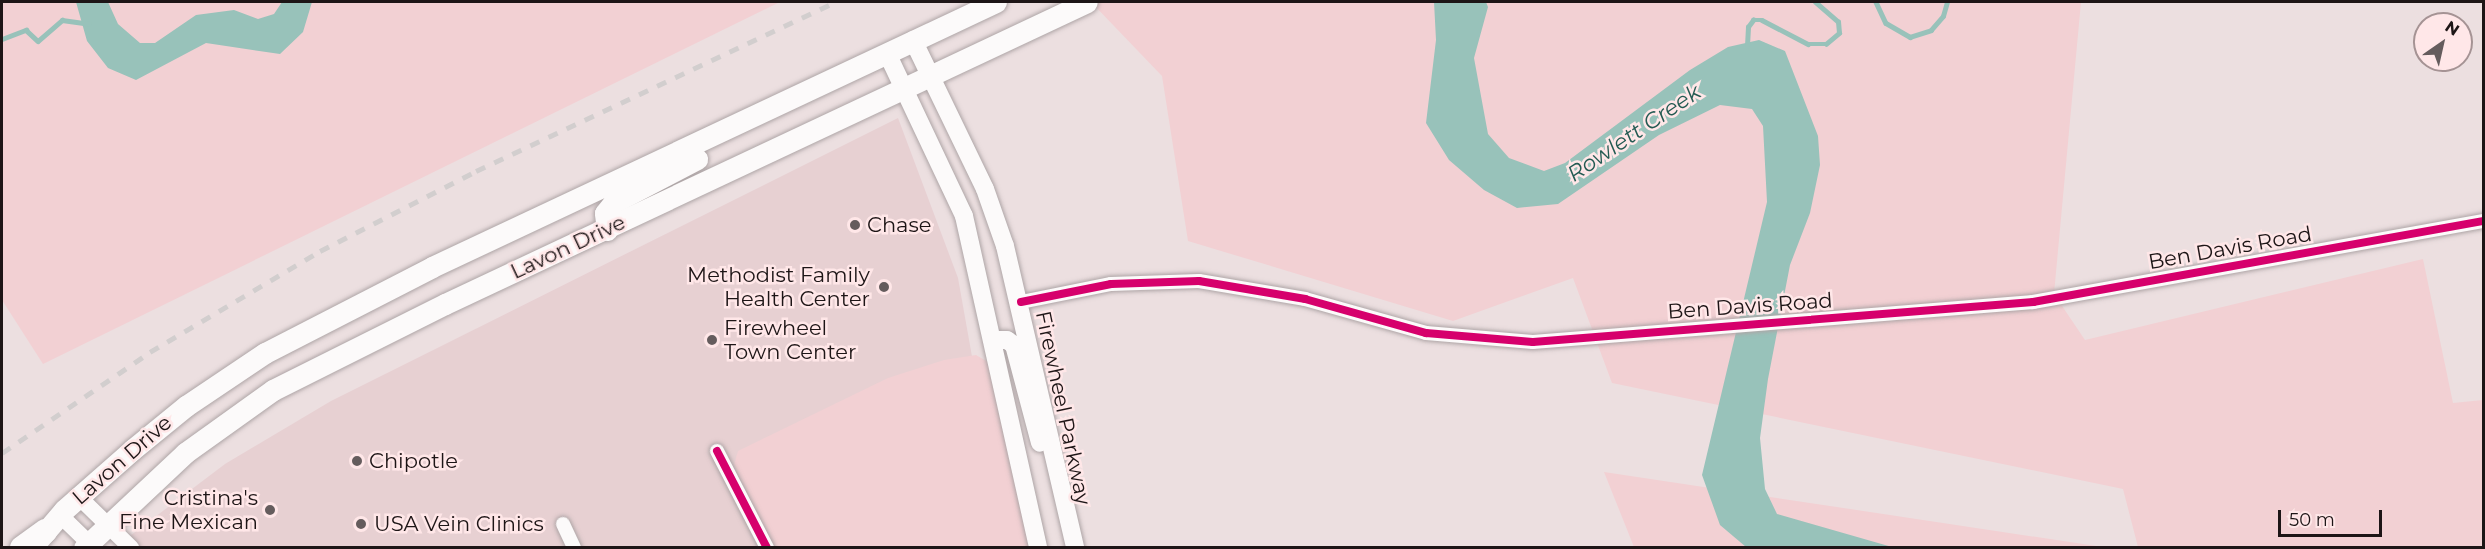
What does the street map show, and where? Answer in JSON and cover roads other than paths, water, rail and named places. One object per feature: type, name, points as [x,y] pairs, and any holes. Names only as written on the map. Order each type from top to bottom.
[{"type":"highway","points":[[22,548],[46,531]]},
{"type":"main road","name":"Lavon Drive","points":[[46,531],[80,497],[186,406],[265,353],[432,267],[996,2]]},
{"type":"main road","name":"Lavon Drive","points":[[89,546],[106,525],[184,453],[273,390],[445,304],[607,230],[1087,2]]},
{"type":"main road","name":"Firewheel Parkway","points":[[913,40],[985,189],[1021,302],[1075,547]]},
{"type":"main road","points":[[887,53],[906,88],[964,216],[993,340],[1018,475],[1038,548]]},
{"type":"main road","points":[[607,230],[605,213],[613,202],[703,155],[727,130]]},
{"type":"main road","points":[[993,340],[1007,340],[1014,345],[1051,489],[1075,547]]},
{"type":"street","name":"Ben Davis Road","points":[[1021,302],[1111,284],[1199,281],[1295,297],[1392,325],[1466,339],[1533,342],[1699,326],[2033,302],[2484,221]]},
{"type":"street","points":[[717,451],[767,548]]},
{"type":"street","points":[[80,497],[131,548]]},
{"type":"street","points":[[563,524],[574,548]]},
{"type":"street","points":[[46,531],[89,546]]},
{"type":"water","points":[[76,2],[108,2],[118,24],[140,43],[155,43],[196,15],[234,10],[258,19],[274,14],[282,2],[312,2],[303,32],[280,54],[206,43],[136,80],[108,68],[87,41]]},
{"type":"water","name":"Rowlett Creek","points":[[1434,2],[1486,2],[1488,7],[1474,58],[1488,134],[1509,158],[1544,171],[1565,163],[1690,70],[1728,47],[1759,40],[1785,51],[1818,136],[1820,165],[1810,213],[1790,265],[1768,379],[1760,438],[1765,489],[1777,514],[1892,547],[1746,547],[1720,525],[1702,475],[1767,202],[1763,126],[1752,109],[1720,105],[1659,135],[1558,204],[1517,208],[1484,190],[1449,160],[1426,123],[1436,40]]},
{"type":"waterway","points":[[1747,46],[1748,27],[1753,20],[1762,20],[1808,44],[1826,44],[1839,33],[1838,22],[1815,2]]},
{"type":"waterway","points":[[1876,2],[1886,23],[1910,37],[1931,30],[1943,16],[1947,2]]},
{"type":"waterway","points":[[2,39],[26,30],[38,41],[62,20],[89,24]]},
{"type":"railway","points":[[2,453],[150,352],[320,251],[476,171],[835,2]]},
{"type":"place","name":"Chase","points":[[855,225]]},
{"type":"place","name":"Methodist Family Health Center","points":[[884,287]]},
{"type":"place","name":"Firewheel Town Center","points":[[712,340]]},
{"type":"place","name":"Chipotle","points":[[357,461]]},
{"type":"place","name":"Cristina's Fine Mexican","points":[[270,510]]},
{"type":"place","name":"USA Vein Clinics","points":[[361,524]]}]
